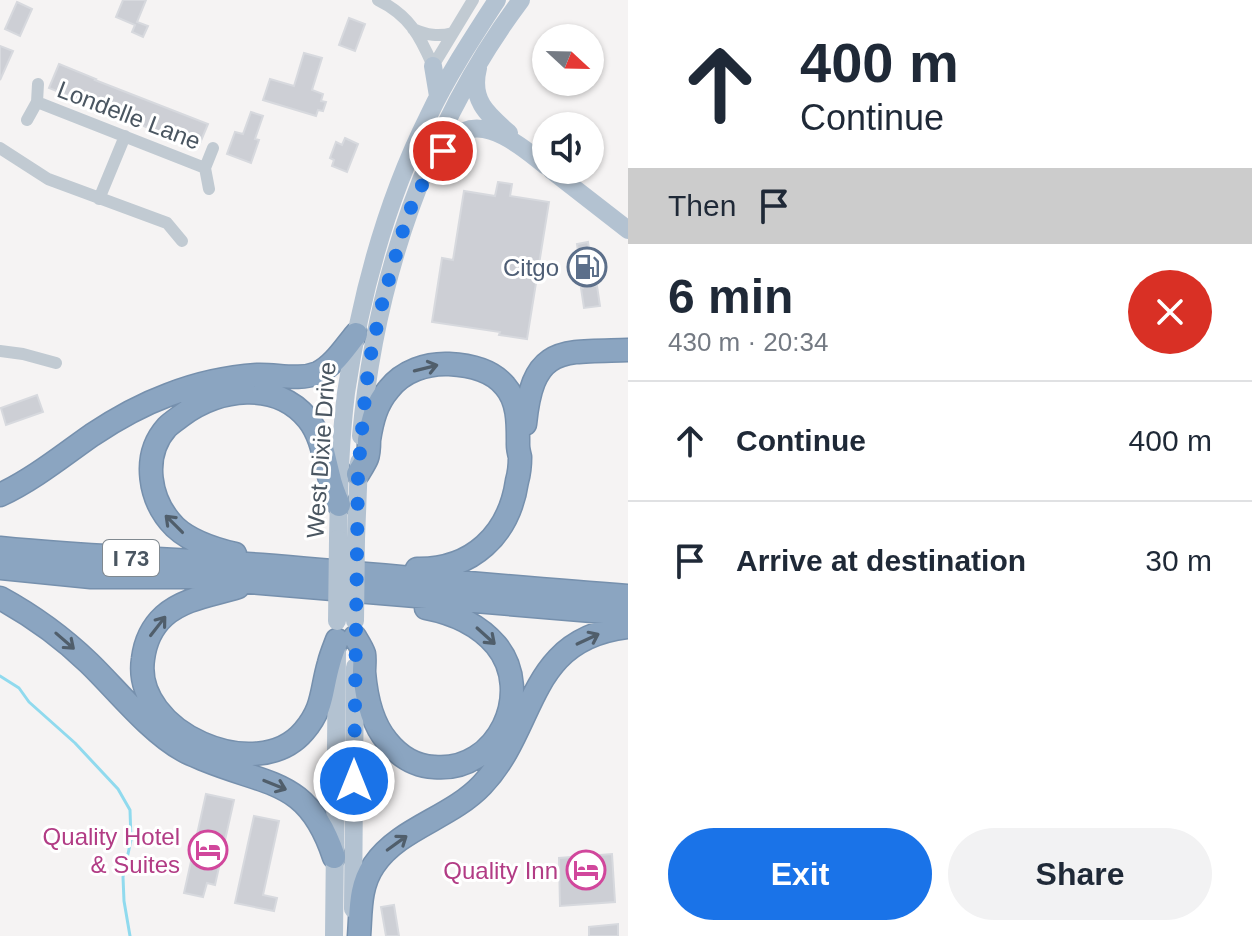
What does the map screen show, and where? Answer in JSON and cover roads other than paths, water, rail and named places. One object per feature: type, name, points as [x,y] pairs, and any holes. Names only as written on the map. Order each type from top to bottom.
[{"type":"highway","points":[[0,495],[39,474],[93,434],[145,405],[215,382],[260,375],[299,377],[318,372],[339,356],[356,334]]},
{"type":"highway","points":[[520,458],[530,389],[542,368],[554,358],[567,353],[628,350]]},
{"type":"highway","points":[[339,505],[329,480],[322,445],[311,422],[298,407],[280,397],[259,391],[235,393],[209,400],[187,411],[167,427],[156,444],[150,467],[153,489],[162,510],[175,527],[191,539],[243,556],[256,574],[179,606],[164,616],[144,649],[144,684],[152,703],[162,716],[188,737],[205,745],[251,753],[275,750],[296,740],[311,722],[321,702],[328,665],[346,630],[364,653],[371,712],[384,738],[399,754],[429,767],[448,767],[478,756],[496,739],[509,714],[512,693],[508,668],[496,645],[476,627],[453,615],[418,606],[387,603],[376,584],[404,569],[454,564],[472,555],[498,533],[508,516],[517,485],[520,458],[515,405],[497,378],[480,370],[442,364],[410,372],[387,390],[373,418],[367,458],[358,474]]},
{"type":"highway","name":"I 73","points":[[0,548],[71,556],[173,559],[256,574],[376,584],[628,614]]},
{"type":"highway","name":"I 73","points":[[0,568],[91,577],[256,574]]},
{"type":"highway","name":"I 73","points":[[376,584],[628,596]]},
{"type":"highway","points":[[0,598],[56,634],[162,735],[183,750],[294,794],[317,820],[334,857]]},
{"type":"highway","points":[[359,936],[362,892],[368,873],[379,858],[402,839],[465,800],[486,780],[507,748],[547,671],[564,652],[585,638],[628,627]]},
{"type":"main road","points":[[487,0],[466,33],[475,86],[480,102],[490,115],[525,149]]},
{"type":"main road","name":"West Dixie Drive","points":[[352,936],[347,539],[358,474],[366,386],[390,276],[417,191],[497,0]]},
{"type":"main road","name":"West Dixie Drive","points":[[347,539],[339,505],[346,396],[356,334],[392,201],[438,96],[521,0]]},
{"type":"main road","points":[[433,66],[438,96]]},
{"type":"main road","points":[[417,191],[432,174],[448,143],[468,130],[493,130],[532,155]]},
{"type":"main road","points":[[569,184],[628,230]]},
{"type":"main road","name":"West Dixie Drive","points":[[334,936],[334,857],[346,630]]},
{"type":"street","points":[[378,0],[401,13],[422,42],[433,66]]},
{"type":"street","points":[[433,66],[473,0]]},
{"type":"street","points":[[413,29],[439,37],[453,33]]},
{"type":"street","points":[[27,120],[37,102],[38,84]]},
{"type":"street","name":"Londelle Lane","points":[[37,102],[205,168]]},
{"type":"street","points":[[99,199],[125,136]]},
{"type":"street","points":[[0,148],[48,179],[167,223],[182,241]]},
{"type":"street","points":[[209,189],[205,168],[213,148]]},
{"type":"street","points":[[0,351],[56,363]]},
{"type":"waterway","points":[[0,676],[19,688],[29,702],[75,743],[118,789],[130,810],[131,840],[123,877],[130,936]]},
{"type":"place","name":"Citgo","points":[[587,267]]},
{"type":"place","name":"Quality Hotel & Suites","points":[[208,850]]},
{"type":"place","name":"Quality Inn","points":[[586,870]]}]
